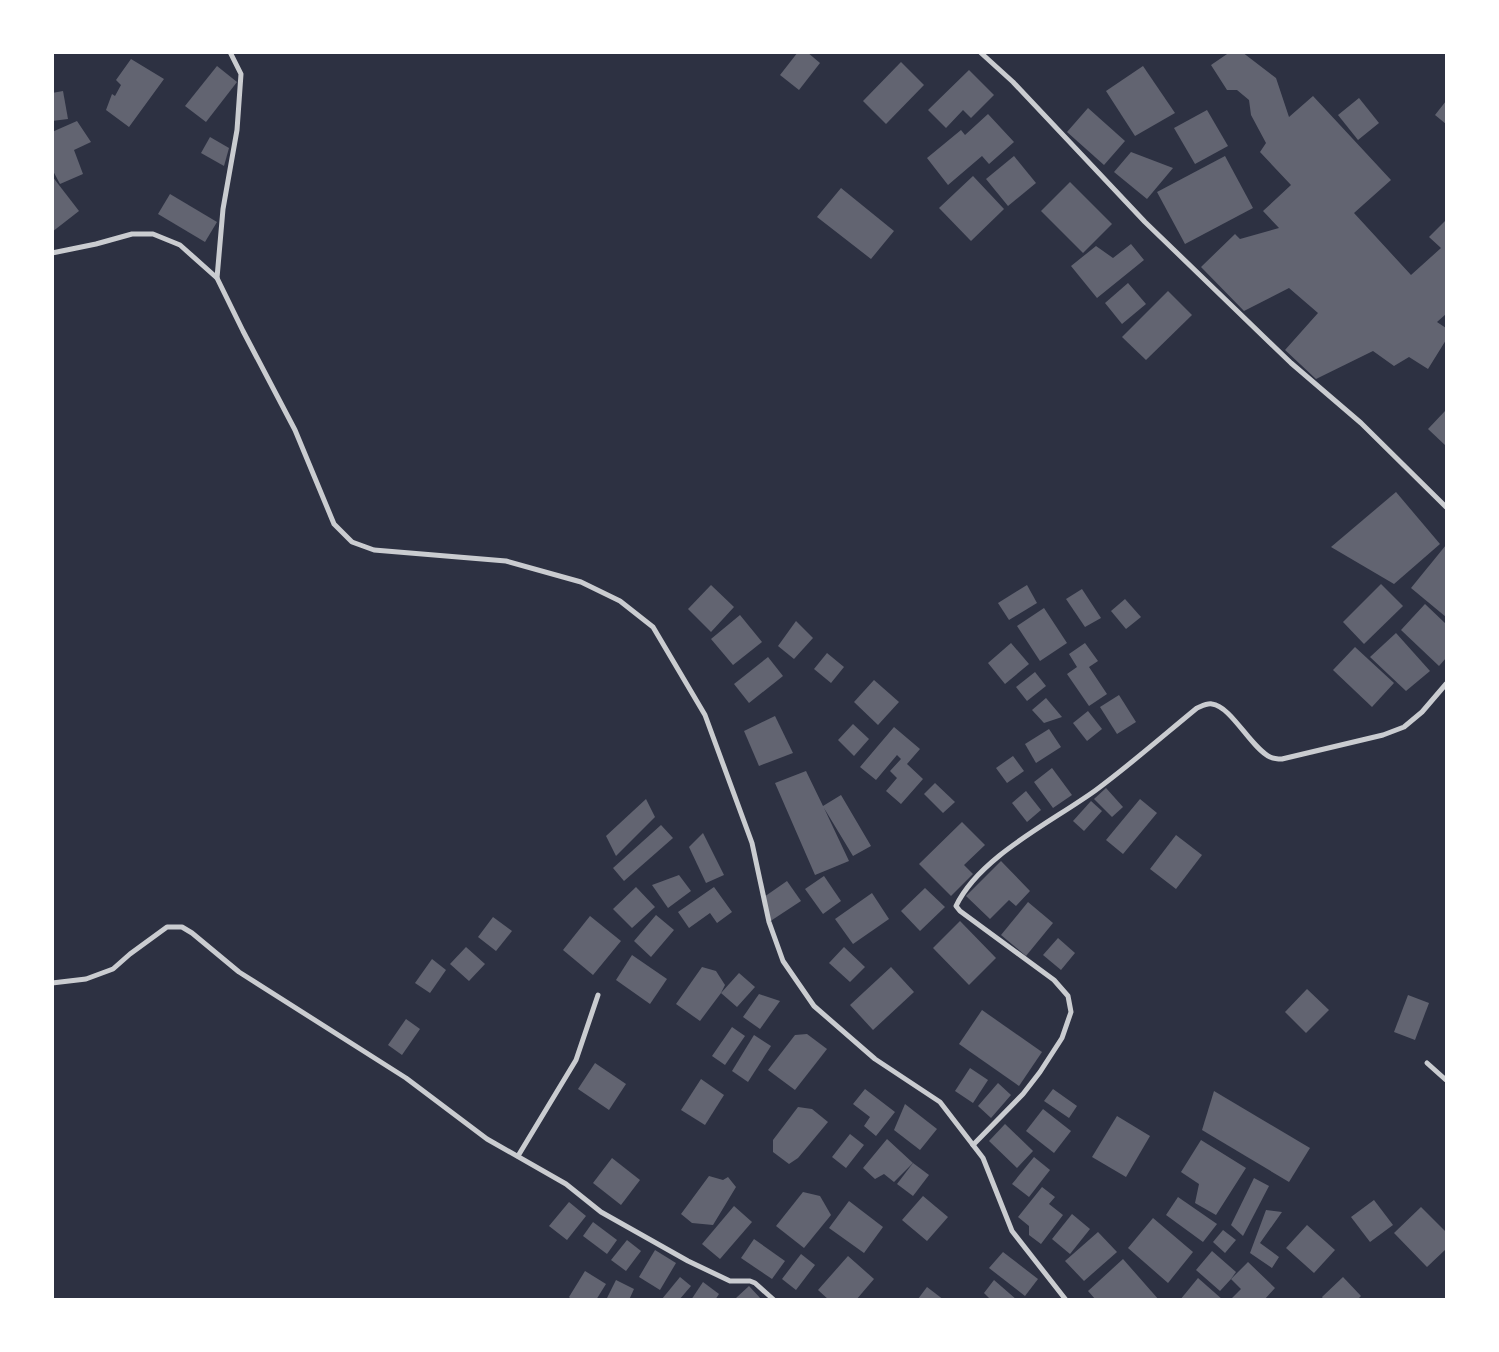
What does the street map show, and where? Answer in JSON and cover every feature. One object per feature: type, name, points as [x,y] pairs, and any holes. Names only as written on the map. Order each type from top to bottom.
[{"type":"street","points":[[217,278],[223,209],[237,130],[240,83],[240,74],[230,52]]},
{"type":"street","points":[[980,52],[1013,82],[1145,222],[1291,363],[1361,423],[1446,507]]},
{"type":"street","points":[[52,252],[96,244],[132,234],[153,234],[180,244],[217,278],[296,430],[334,524],[352,542],[374,550],[516,563],[581,582],[620,601],[653,627],[705,715],[752,843],[769,922],[783,960],[814,1006],[875,1059],[940,1102],[983,1158],[1012,1232],[1066,1300]]},
{"type":"street","points":[[973,1145],[1023,1094],[1040,1072],[1062,1038],[1071,1012],[1068,996],[1054,980],[960,911],[956,906],[962,894],[995,858],[1096,789],[1197,708],[1205,704],[1213,704],[1222,708],[1263,752],[1272,758],[1282,759],[1383,735],[1404,727],[1422,712],[1446,684]]},
{"type":"street","points":[[52,983],[86,979],[113,969],[167,927],[182,927],[239,972],[406,1078],[488,1139],[566,1184],[601,1212],[650,1241],[730,1281],[750,1281],[755,1283],[774,1300]]},
{"type":"street","points":[[518,1156],[576,1060],[598,995]]},
{"type":"street","points":[[1427,1062],[1446,1080]]},
{"type":"building","points":[[798,52],[807,52],[820,63],[799,90],[780,75]]},
{"type":"building","points":[[1230,52],[1242,52],[1276,78],[1289,117],[1313,96],[1391,180],[1354,213],[1411,275],[1441,248],[1429,237],[1446,220],[1446,314],[1437,322],[1446,328],[1446,340],[1428,369],[1409,357],[1394,366],[1373,351],[1316,379],[1285,350],[1318,313],[1289,288],[1244,311],[1201,267],[1235,234],[1240,239],[1279,228],[1263,211],[1291,185],[1260,152],[1266,143],[1251,115],[1249,100],[1237,90],[1227,90],[1211,65]]},
{"type":"building","points":[[131,59],[164,79],[129,127],[106,110],[112,94],[115,96],[121,85],[116,80]]},
{"type":"building","points":[[901,62],[924,85],[886,124],[863,101]]},
{"type":"building","points":[[217,66],[237,82],[206,122],[185,106]]},
{"type":"building","points":[[1143,66],[1175,113],[1135,136],[1106,91]]},
{"type":"building","points":[[969,70],[994,95],[971,118],[963,110],[946,128],[928,110]]},
{"type":"building","points":[[63,91],[68,119],[52,121],[52,93]]},
{"type":"building","points":[[1359,98],[1379,123],[1358,140],[1338,115]]},
{"type":"building","points":[[1446,101],[1446,124],[1435,115]]},
{"type":"building","points":[[1088,108],[1125,141],[1104,165],[1067,132]]},
{"type":"building","points":[[1207,110],[1228,146],[1195,164],[1174,128]]},
{"type":"building","points":[[988,114],[1014,142],[989,164],[982,156],[948,185],[927,158],[961,130],[965,135]]},
{"type":"building","points":[[77,121],[91,142],[74,150],[83,174],[60,184],[52,169],[52,132]]},
{"type":"building","points":[[210,137],[229,148],[224,166],[201,153]]},
{"type":"building","points":[[1131,152],[1173,168],[1147,199],[1114,172]]},
{"type":"building","points":[[1014,156],[1036,183],[1008,206],[986,179]]},
{"type":"building","points":[[1225,156],[1253,208],[1185,244],[1157,192]]},
{"type":"building","points":[[52,176],[79,211],[52,232]]},
{"type":"building","points":[[973,176],[1004,209],[971,241],[939,208]]},
{"type":"building","points":[[1070,182],[1112,224],[1083,253],[1041,211]]},
{"type":"building","points":[[841,188],[894,231],[871,259],[817,217]]},
{"type":"building","points":[[170,194],[217,222],[205,242],[158,214]]},
{"type":"building","points":[[1131,244],[1144,260],[1097,298],[1071,266],[1096,246],[1113,258]]},
{"type":"building","points":[[1128,283],[1146,304],[1122,324],[1105,303]]},
{"type":"building","points":[[1168,291],[1192,315],[1146,360],[1122,337]]},
{"type":"building","points":[[1445,411],[1446,413],[1446,446],[1428,429]]},
{"type":"building","points":[[1396,492],[1440,544],[1394,584],[1331,547]]},
{"type":"building","points":[[1446,545],[1446,617],[1411,588]]},
{"type":"building","points":[[1381,584],[1403,606],[1364,644],[1343,622]]},
{"type":"building","points":[[711,585],[734,607],[711,632],[688,609]]},
{"type":"building","points":[[1027,585],[1037,603],[1009,620],[998,603]]},
{"type":"building","points":[[1082,589],[1101,618],[1085,627],[1066,599]]},
{"type":"building","points":[[1125,599],[1141,617],[1126,629],[1111,611]]},
{"type":"building","points":[[1425,604],[1446,624],[1446,658],[1439,666],[1401,630]]},
{"type":"building","points":[[1044,608],[1067,643],[1040,661],[1017,626]]},
{"type":"building","points":[[740,615],[762,642],[733,665],[711,639]]},
{"type":"building","points":[[796,621],[813,638],[794,659],[778,646]]},
{"type":"building","points":[[1396,633],[1430,671],[1406,691],[1370,657]]},
{"type":"building","points":[[1011,643],[1029,664],[1005,684],[988,663]]},
{"type":"building","points":[[1085,643],[1098,661],[1089,667],[1107,694],[1089,706],[1067,674],[1077,667],[1069,654]]},
{"type":"building","points":[[1355,647],[1394,683],[1372,707],[1333,670]]},
{"type":"building","points":[[827,653],[844,667],[831,683],[814,669]]},
{"type":"building","points":[[768,657],[783,676],[749,703],[734,684]]},
{"type":"building","points":[[1035,672],[1046,686],[1027,701],[1016,687]]},
{"type":"building","points":[[874,680],[899,702],[878,725],[854,702]]},
{"type":"building","points":[[1119,695],[1136,722],[1117,734],[1100,707]]},
{"type":"building","points":[[1046,698],[1062,717],[1044,723],[1032,710]]},
{"type":"building","points":[[1088,711],[1102,729],[1087,741],[1073,723]]},
{"type":"building","points":[[775,716],[793,753],[759,766],[744,731]]},
{"type":"building","points":[[853,724],[869,739],[854,756],[838,740]]},
{"type":"building","points":[[894,727],[920,749],[907,764],[923,779],[901,804],[886,791],[897,778],[890,771],[901,759],[897,755],[876,780],[860,767]]},
{"type":"building","points":[[1049,729],[1061,747],[1036,763],[1025,744]]},
{"type":"building","points":[[1013,756],[1024,771],[1007,783],[996,768]]},
{"type":"building","points":[[1052,768],[1072,795],[1053,808],[1034,782]]},
{"type":"building","points":[[806,771],[823,806],[841,795],[871,846],[853,856],[824,808],[849,861],[815,875],[775,783]]},
{"type":"building","points":[[935,783],[955,802],[943,813],[924,794]]},
{"type":"building","points":[[1106,788],[1123,807],[1112,817],[1094,799]]},
{"type":"building","points":[[1026,791],[1041,810],[1027,822],[1012,803]]},
{"type":"building","points":[[646,799],[655,817],[616,856],[606,836]]},
{"type":"building","points":[[1140,799],[1157,813],[1123,854],[1106,840]]},
{"type":"building","points":[[1091,801],[1102,811],[1084,831],[1073,821]]},
{"type":"building","points":[[962,822],[985,845],[964,865],[973,874],[951,896],[919,864]]},
{"type":"building","points":[[661,825],[673,838],[624,881],[613,868]]},
{"type":"building","points":[[703,833],[724,875],[706,883],[689,847]]},
{"type":"building","points":[[1176,835],[1202,855],[1176,889],[1150,869]]},
{"type":"building","points":[[1001,861],[1030,891],[1016,906],[1009,900],[990,919],[966,896]]},
{"type":"building","points":[[679,875],[691,891],[668,908],[652,885]]},
{"type":"building","points":[[824,876],[841,901],[823,914],[805,889]]},
{"type":"building","points":[[787,881],[801,901],[769,922],[764,897]]},
{"type":"building","points":[[636,887],[655,907],[632,928],[613,909]]},
{"type":"building","points":[[714,887],[732,912],[717,923],[710,913],[689,928],[678,912]]},
{"type":"building","points":[[925,888],[945,907],[920,931],[901,911]]},
{"type":"building","points":[[872,893],[889,919],[853,944],[835,919]]},
{"type":"building","points":[[1028,902],[1053,923],[1026,956],[1001,935]]},
{"type":"building","points":[[656,915],[674,930],[651,957],[634,941]]},
{"type":"building","points":[[590,916],[621,941],[593,975],[563,950]]},
{"type":"building","points":[[493,917],[512,931],[496,951],[478,937]]},
{"type":"building","points":[[960,921],[996,958],[969,985],[933,948]]},
{"type":"building","points":[[1058,938],[1075,953],[1061,970],[1043,955]]},
{"type":"building","points":[[466,947],[485,964],[469,981],[450,964]]},
{"type":"building","points":[[844,947],[865,967],[850,982],[829,963]]},
{"type":"building","points":[[632,955],[667,979],[650,1004],[616,980]]},
{"type":"building","points":[[432,959],[446,970],[430,993],[415,983]]},
{"type":"building","points":[[702,967],[716,971],[725,985],[700,1021],[676,1004]]},
{"type":"building","points":[[891,967],[914,992],[873,1030],[850,1005]]},
{"type":"building","points":[[739,973],[755,987],[737,1007],[721,993]]},
{"type":"building","points":[[1307,989],[1329,1010],[1306,1033],[1285,1012]]},
{"type":"building","points":[[759,994],[780,1001],[760,1029],[743,1017]]},
{"type":"building","points":[[1408,995],[1429,1003],[1415,1040],[1394,1032]]},
{"type":"building","points":[[982,1010],[1042,1052],[1019,1086],[959,1044]]},
{"type":"building","points":[[406,1019],[420,1029],[402,1055],[388,1045]]},
{"type":"building","points":[[732,1027],[745,1036],[725,1065],[712,1056]]},
{"type":"building","points":[[807,1034],[827,1049],[795,1090],[768,1070],[795,1035]]},
{"type":"building","points":[[754,1035],[771,1046],[748,1082],[732,1071]]},
{"type":"building","points":[[595,1063],[626,1084],[609,1110],[578,1089]]},
{"type":"building","points":[[970,1068],[988,1080],[973,1103],[955,1091]]},
{"type":"building","points":[[701,1079],[724,1095],[705,1125],[681,1110]]},
{"type":"building","points":[[998,1083],[1011,1095],[991,1118],[978,1106]]},
{"type":"building","points":[[865,1089],[895,1112],[876,1136],[864,1126],[870,1117],[853,1104]]},
{"type":"building","points":[[1053,1089],[1077,1106],[1069,1118],[1044,1101]]},
{"type":"building","points":[[1214,1091],[1310,1148],[1289,1182],[1202,1130]]},
{"type":"building","points":[[905,1104],[937,1129],[920,1150],[894,1130]]},
{"type":"building","points":[[798,1107],[812,1109],[828,1122],[798,1158],[789,1164],[773,1152],[773,1140]]},
{"type":"building","points":[[1043,1109],[1071,1131],[1054,1153],[1026,1131]]},
{"type":"building","points":[[1117,1116],[1150,1136],[1126,1177],[1092,1157]]},
{"type":"building","points":[[1005,1124],[1033,1151],[1017,1168],[989,1141]]},
{"type":"building","points":[[850,1134],[864,1145],[846,1168],[832,1157]]},
{"type":"building","points":[[887,1139],[913,1163],[894,1182],[884,1174],[875,1179],[863,1168]]},
{"type":"building","points":[[1201,1140],[1246,1168],[1216,1215],[1195,1203],[1199,1184],[1181,1172]]},
{"type":"building","points":[[1034,1157],[1050,1170],[1029,1197],[1012,1184]]},
{"type":"building","points":[[612,1158],[640,1180],[621,1205],[593,1183]]},
{"type":"building","points":[[913,1163],[929,1175],[913,1196],[897,1184]]},
{"type":"building","points":[[709,1176],[723,1180],[728,1177],[736,1187],[713,1225],[692,1223],[681,1214]]},
{"type":"building","points":[[1254,1178],[1269,1186],[1243,1236],[1231,1225]]},
{"type":"building","points":[[1042,1187],[1055,1197],[1049,1204],[1063,1215],[1041,1244],[1029,1235],[1029,1226],[1018,1217]]},
{"type":"building","points":[[803,1192],[820,1196],[831,1215],[804,1248],[776,1226]]},
{"type":"building","points":[[923,1196],[948,1217],[927,1241],[902,1220]]},
{"type":"building","points":[[1178,1197],[1217,1224],[1203,1242],[1166,1215]]},
{"type":"building","points":[[1374,1200],[1393,1225],[1370,1242],[1351,1217]]},
{"type":"building","points":[[849,1201],[883,1227],[864,1253],[829,1228]]},
{"type":"building","points":[[569,1202],[586,1216],[567,1240],[549,1226]]},
{"type":"building","points":[[734,1206],[752,1222],[720,1259],[702,1244]]},
{"type":"building","points":[[1421,1207],[1446,1232],[1446,1249],[1427,1267],[1394,1233]]},
{"type":"building","points":[[1266,1210],[1282,1212],[1260,1243],[1279,1257],[1272,1268],[1250,1253]]},
{"type":"building","points":[[1072,1214],[1090,1229],[1070,1254],[1052,1239]]},
{"type":"building","points":[[1153,1218],[1193,1252],[1168,1283],[1128,1248]]},
{"type":"building","points":[[593,1222],[617,1240],[607,1254],[583,1236]]},
{"type":"building","points":[[1307,1225],[1335,1250],[1314,1273],[1286,1248]]},
{"type":"building","points":[[1223,1230],[1236,1240],[1225,1253],[1213,1242]]},
{"type":"building","points":[[1098,1232],[1117,1252],[1084,1281],[1065,1261]]},
{"type":"building","points":[[754,1239],[785,1261],[772,1279],[741,1258]]},
{"type":"building","points":[[627,1240],[641,1251],[626,1271],[611,1260]]},
{"type":"building","points":[[655,1250],[676,1263],[660,1290],[639,1277]]},
{"type":"building","points":[[1212,1251],[1236,1272],[1220,1291],[1196,1270]]},
{"type":"building","points":[[1003,1252],[1038,1279],[1025,1296],[989,1268]]},
{"type":"building","points":[[801,1254],[815,1265],[796,1290],[782,1279]]},
{"type":"building","points":[[848,1256],[874,1279],[856,1300],[829,1300],[818,1290]]},
{"type":"building","points":[[1123,1259],[1159,1300],[1096,1300],[1088,1291]]},
{"type":"building","points":[[1248,1262],[1275,1288],[1264,1300],[1230,1300],[1241,1289],[1231,1279]]},
{"type":"building","points":[[585,1271],[606,1284],[596,1300],[572,1300],[569,1297]]},
{"type":"building","points":[[680,1277],[691,1286],[679,1300],[662,1299]]},
{"type":"building","points":[[1343,1277],[1361,1296],[1357,1300],[1324,1300],[1322,1297]]},
{"type":"building","points":[[1198,1278],[1223,1300],[1180,1300]]},
{"type":"building","points":[[616,1280],[634,1289],[629,1300],[606,1300]]},
{"type":"building","points":[[994,1280],[1017,1300],[991,1300],[984,1293]]},
{"type":"building","points":[[703,1282],[719,1294],[715,1300],[691,1300]]},
{"type":"building","points":[[749,1286],[762,1300],[738,1300],[736,1298]]},
{"type":"building","points":[[927,1287],[944,1300],[918,1299]]}]
